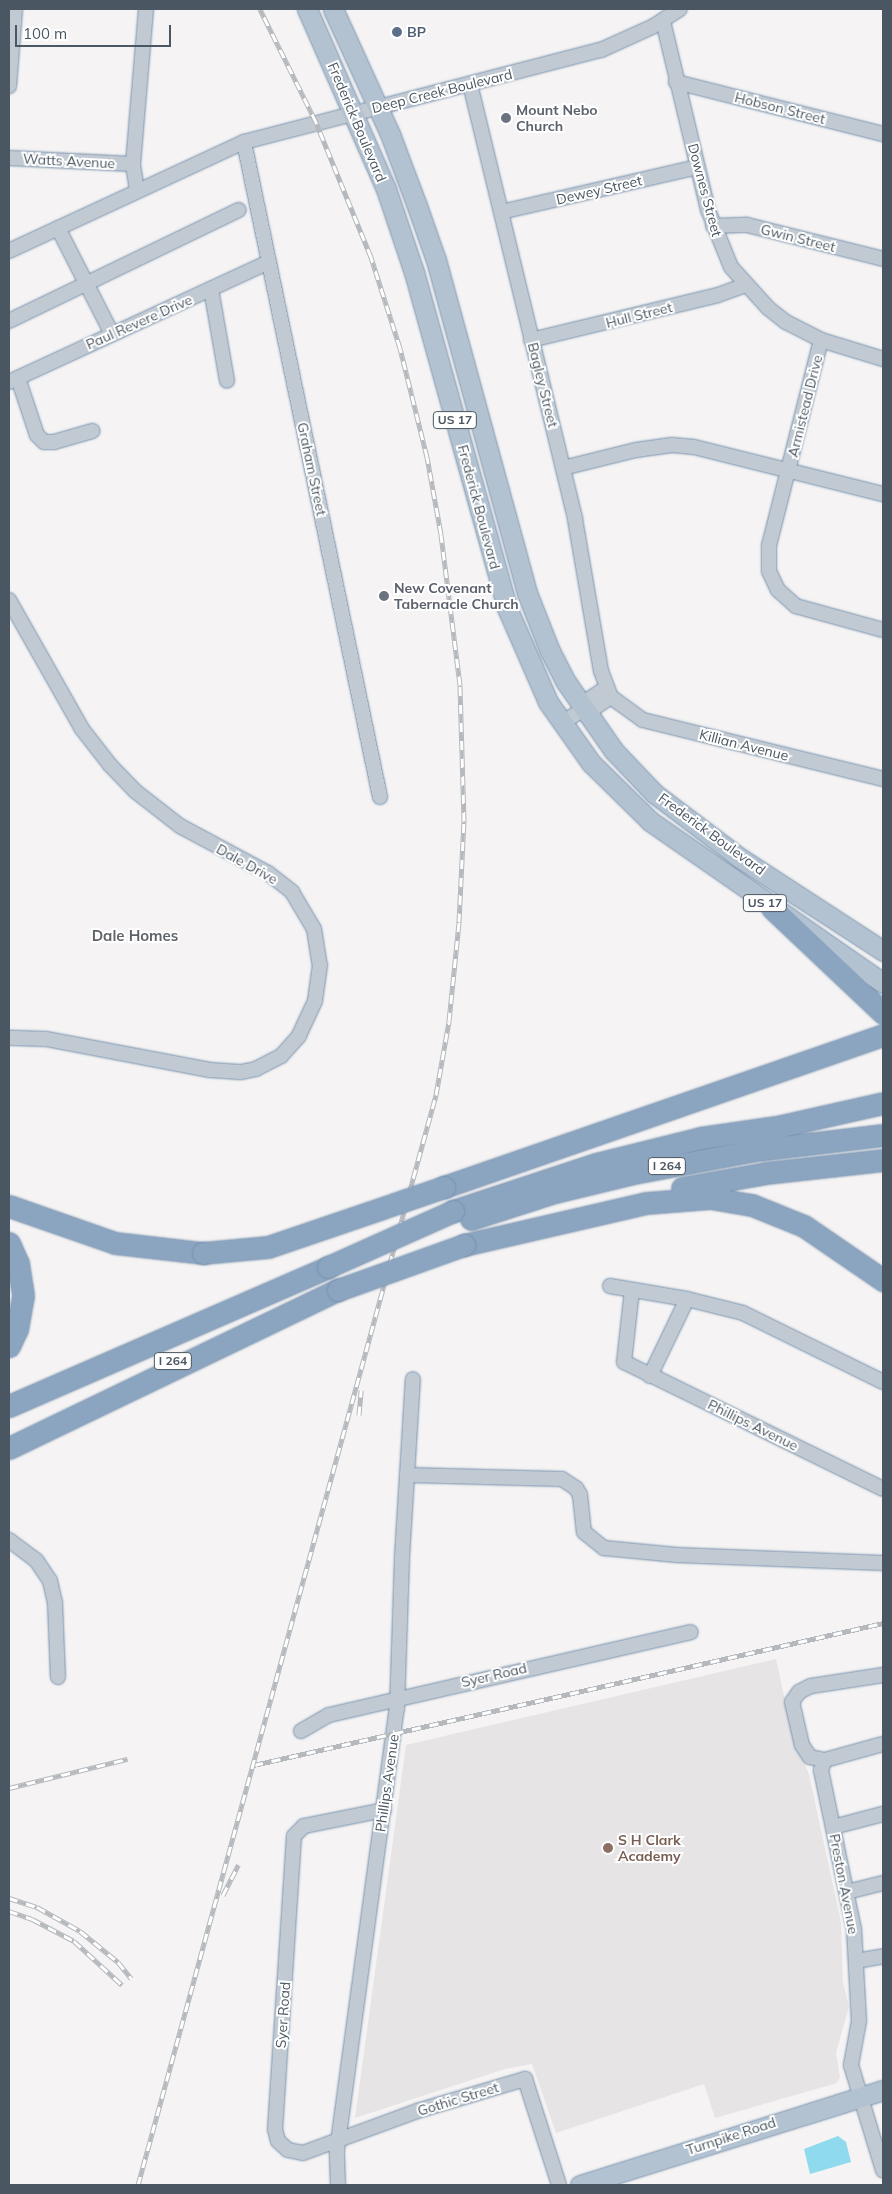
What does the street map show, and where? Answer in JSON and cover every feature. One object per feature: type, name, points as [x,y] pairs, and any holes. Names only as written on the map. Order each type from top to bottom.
[{"type":"highway","points":[[772,908],[883,1013]]},
{"type":"highway","points":[[9,1206],[114,1243],[203,1253],[268,1247],[883,1035]]},
{"type":"highway","points":[[860,1109],[883,1090]]},
{"type":"highway","points":[[455,1217],[527,1184],[615,1160],[700,1138],[860,1109],[883,1103]]},
{"type":"highway","name":"I 264","points":[[9,1406],[328,1267],[455,1217],[634,1173],[757,1150],[883,1136]]},
{"type":"highway","name":"I 264","points":[[9,1432],[338,1290],[464,1245],[631,1198],[766,1173],[883,1160]]},
{"type":"highway","points":[[464,1245],[646,1203],[710,1198],[752,1205],[804,1226],[883,1280]]},
{"type":"highway","points":[[9,1243],[18,1263],[23,1296],[18,1329],[9,1346]]},
{"type":"highway","points":[[9,1448],[338,1290]]},
{"type":"main road","name":"Frederick Boulevard","points":[[307,9],[354,112],[386,189],[414,272],[507,608],[536,680],[562,724],[591,763],[650,822],[883,983]]},
{"type":"main road","name":"Frederick Boulevard","points":[[333,9],[378,106],[436,260],[527,593],[550,651],[583,709],[614,751],[664,801],[740,858],[883,951]]},
{"type":"main road","name":"Turnpike Road","points":[[580,2185],[883,2090]]},
{"type":"street","points":[[9,86],[15,9]]},
{"type":"street","points":[[133,164],[146,9]]},
{"type":"street","name":"Deep Creek Boulevard","points":[[9,251],[244,142],[354,112],[602,50],[663,21],[680,9]]},
{"type":"street","name":"Downes Street","points":[[663,21],[676,82],[713,226],[731,267],[745,285],[786,322],[821,340],[883,359]]},
{"type":"street","name":"Hobson Street","points":[[676,82],[883,134]]},
{"type":"street","name":"Bagley Street","points":[[470,84],[585,562],[609,692]]},
{"type":"street","name":"Graham Street","points":[[244,142],[380,797]]},
{"type":"street","name":"Watts Avenue","points":[[9,158],[133,164],[137,190]]},
{"type":"street","name":"Dewey Street","points":[[501,212],[697,167]]},
{"type":"street","points":[[9,321],[239,210]]},
{"type":"street","name":"Gwin Street","points":[[713,226],[747,226],[883,259]]},
{"type":"street","points":[[58,228],[112,334]]},
{"type":"street","name":"Paul Revere Drive","points":[[13,380],[269,262]]},
{"type":"street","name":"Hull Street","points":[[532,340],[718,295],[745,285]]},
{"type":"street","points":[[211,289],[227,381]]},
{"type":"street","name":"Armistead Drive","points":[[821,340],[769,546],[768,558],[774,582],[786,599],[806,611],[883,630]]},
{"type":"street","points":[[13,380],[37,435],[44,442],[54,442],[92,431]]},
{"type":"street","name":"Armistead Drive","points":[[563,468],[645,448],[672,446],[694,447],[788,471]]},
{"type":"street","points":[[788,471],[883,494]]},
{"type":"street","name":"Dale Drive","points":[[9,600],[82,729],[110,765],[135,791],[180,826],[268,873],[292,892],[314,929],[320,965],[315,1001],[299,1036],[281,1056],[256,1069],[240,1072],[210,1070],[46,1039],[9,1038]]},
{"type":"street","points":[[562,724],[583,709],[590,711],[609,692]]},
{"type":"street","name":"Killian Avenue","points":[[609,692],[643,720],[883,779]]},
{"type":"street","points":[[610,1286],[687,1299],[743,1313],[770,1324],[883,1382]]},
{"type":"street","name":"Phillips Avenue","points":[[632,1290],[624,1362],[883,1489]]},
{"type":"street","points":[[650,1376],[687,1299]]},
{"type":"street","name":"Phillips Avenue","points":[[338,2185],[338,2140],[398,1699],[407,1476],[414,1379]]},
{"type":"street","points":[[407,1476],[562,1479],[580,1495],[584,1532],[604,1548],[677,1556],[883,1564]]},
{"type":"street","points":[[9,1540],[36,1560],[50,1581],[55,1603],[58,1677]]},
{"type":"street","name":"Syer Road","points":[[301,1731],[330,1715],[692,1632]]},
{"type":"street","points":[[883,1675],[811,1686],[799,1692],[792,1702],[802,1744],[810,1757],[825,1760],[883,1744]]},
{"type":"street","name":"Preston Avenue","points":[[825,1760],[821,1770],[854,1929],[859,2021],[851,2054],[859,2096],[883,2170]]},
{"type":"street","name":"Syer Road","points":[[286,2150],[278,2141],[275,2129],[292,1840],[297,1830],[308,1826],[384,1810]]},
{"type":"street","points":[[833,1827],[883,1814]]},
{"type":"street","points":[[847,1892],[883,1883]]},
{"type":"street","points":[[856,1961],[883,1956]]},
{"type":"street","name":"Gothic Street","points":[[286,2150],[302,2153],[416,2112],[525,2079],[559,2185]]},
{"type":"shaded area","name":"S H Clark Academy","points":[[776,1659],[794,1741],[809,1774],[841,1922],[843,1983],[849,2006],[836,2053],[840,2077],[837,2083],[715,2118],[704,2084],[556,2133],[532,2064],[505,2069],[355,2118],[406,1745]]},
{"type":"water","points":[[838,2136],[846,2142],[851,2162],[810,2174],[804,2149]]},
{"type":"railway","points":[[138,2185],[436,1095],[449,1021],[459,922],[464,821],[460,685],[441,534],[427,457],[400,348],[371,257],[316,122],[260,9]]},
{"type":"railway","points":[[359,1415],[361,1390]]},
{"type":"railway","points":[[254,1765],[883,1623]]},
{"type":"railway","points":[[9,1788],[127,1759]]},
{"type":"railway","points":[[223,1895],[238,1865]]},
{"type":"railway","points":[[9,1898],[37,1907],[80,1931],[118,1962],[131,1978]]},
{"type":"railway","points":[[9,1911],[32,1919],[74,1941],[122,1985]]},
{"type":"place","name":"BP","points":[[397,32]]},
{"type":"place","name":"Mount Nebo Church","points":[[506,118]]},
{"type":"place","name":"New Covenant Tabernacle Church","points":[[384,596]]},
{"type":"place","name":"S H Clark Academy","points":[[608,1848]]},
{"type":"district","name":"Dale Homes","points":[[135,936]]}]
